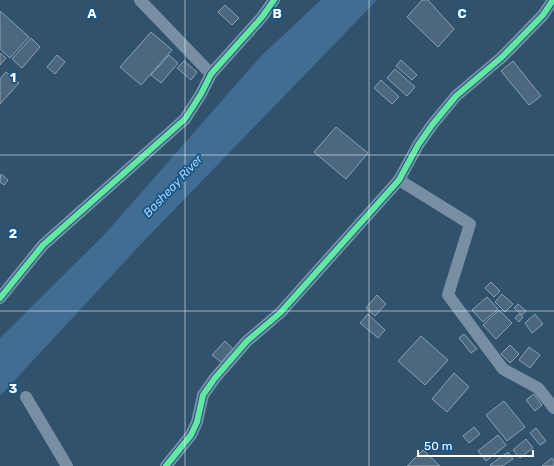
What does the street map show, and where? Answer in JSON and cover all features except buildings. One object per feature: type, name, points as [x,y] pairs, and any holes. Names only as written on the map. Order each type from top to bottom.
[{"type":"street","points":[[140,0],[211,74]]},
{"type":"street","points":[[0,298],[43,245],[185,119],[201,94],[211,74],[262,17],[274,0]]},
{"type":"street","points":[[166,466],[191,435],[197,422],[203,396],[214,378],[247,341],[280,313],[399,180],[418,145],[456,96],[502,57],[543,15],[554,0]]},
{"type":"street","points":[[399,180],[470,224],[448,295],[503,369],[538,388],[554,408]]},
{"type":"street","points":[[26,397],[66,466]]},
{"type":"water","name":"Basheay River","points":[[321,0],[377,0],[142,243],[0,396],[0,338],[104,235],[262,55]]},
{"type":"cycle path","points":[[0,298],[43,245],[185,119],[201,94],[211,74],[262,17],[274,0]]},
{"type":"cycle path","points":[[166,466],[191,435],[197,422],[203,395],[215,378],[247,341],[280,313],[399,180],[418,145],[456,96],[502,57],[543,15],[553,0]]}]
